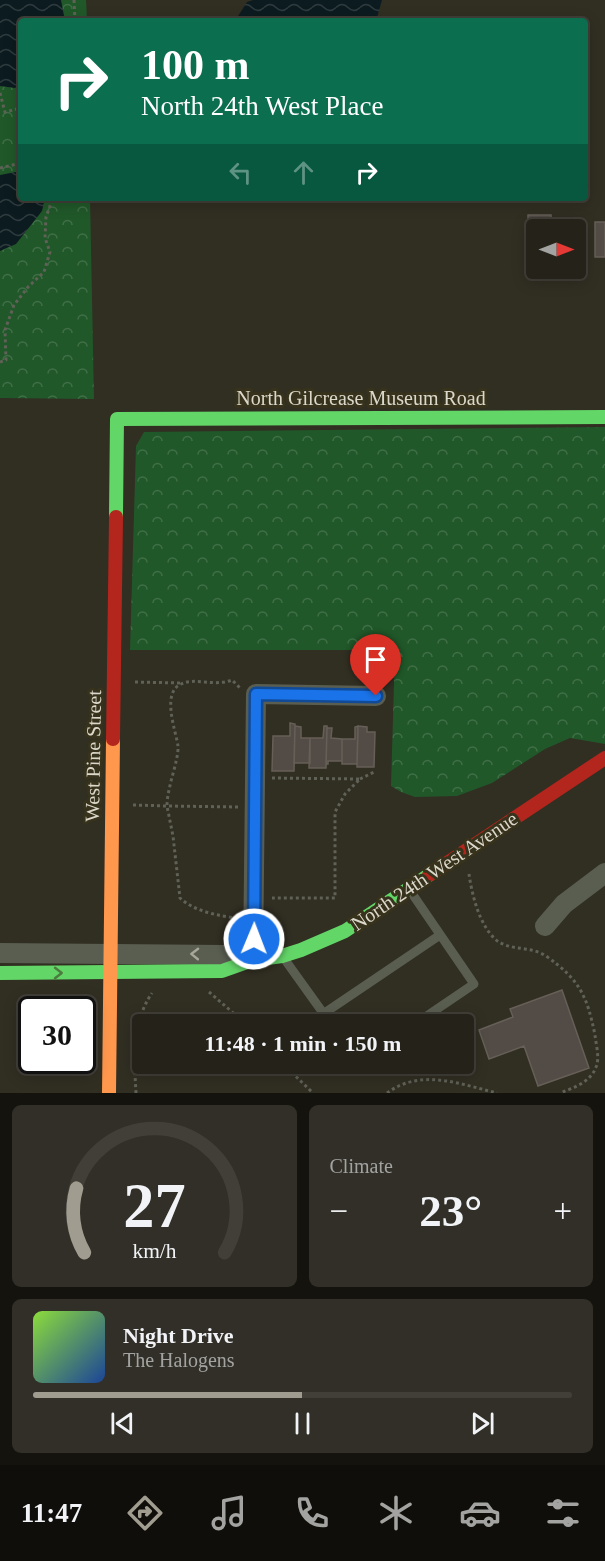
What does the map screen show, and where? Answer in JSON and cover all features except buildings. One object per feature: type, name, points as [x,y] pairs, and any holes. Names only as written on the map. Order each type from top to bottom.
[{"type":"street","name":"North Gilcrease Museum Road","points":[[117,419],[605,417]]},
{"type":"street","name":"West Pine Street","points":[[109,1093],[117,419]]},
{"type":"street","points":[[253,960],[256,694],[376,696]]},
{"type":"street","name":"North 24th West Avenue","points":[[0,973],[222,971],[253,960],[282,956],[345,931],[605,759]]},
{"type":"street","points":[[545,926],[564,904],[605,873]]},
{"type":"street","name":"North 24th West Avenue","points":[[0,952],[225,955],[253,960]]},
{"type":"lane","points":[[408,888],[474,984],[430,1014]]},
{"type":"lane","points":[[282,956],[324,1014],[440,935]]},
{"type":"path","points":[[74,0],[75,18]]},
{"type":"path","points":[[0,93],[5,112],[18,109]]},
{"type":"path","points":[[0,168],[18,165]]},
{"type":"path","points":[[0,362],[6,360],[5,330],[14,305],[44,272],[50,252],[45,238],[46,217],[52,201]]},
{"type":"path","points":[[114,682],[222,684],[232,680],[240,689],[256,694]]},
{"type":"path","points":[[182,683],[174,689],[170,707],[178,748],[167,793],[180,898],[216,915],[254,917]]},
{"type":"path","points":[[254,897],[335,898],[335,812],[345,794],[360,779],[376,771]]},
{"type":"path","points":[[255,778],[360,779]]},
{"type":"path","points":[[112,806],[255,807]]},
{"type":"path","points":[[462,852],[468,862],[469,877],[478,910],[495,939],[509,947],[525,948],[547,957],[576,981],[589,1008],[597,1048],[597,1066],[585,1082],[560,1093]]},
{"type":"path","points":[[201,986],[234,1014]]},
{"type":"path","points":[[136,1093],[134,1056],[139,1020],[150,995],[157,989]]},
{"type":"path","points":[[294,1074],[314,1093]]},
{"type":"path","points":[[387,1093],[395,1087],[426,1078],[497,1093]]},
{"type":"green space","points":[[0,0],[86,0],[87,18],[18,18],[18,201],[90,201],[94,399],[0,398]]},
{"type":"green space","points":[[605,427],[605,744],[570,738],[545,749],[492,783],[457,796],[415,797],[391,786],[395,650],[130,650],[136,446],[144,432]]},
{"type":"water","points":[[0,0],[61,0],[64,18],[18,18],[18,86],[15,88],[0,86]]},
{"type":"water","points":[[253,0],[382,0],[377,18],[237,18],[247,2]]},
{"type":"water","points":[[18,172],[18,201],[44,201],[42,211],[16,244],[0,251],[0,175]]},
{"type":"traffic: fast","points":[[116,517],[117,419],[605,417]]},
{"type":"traffic: fast","points":[[0,973],[222,971],[253,960],[282,956],[301,950],[345,931],[429,875]]},
{"type":"traffic: slow","points":[[109,1093],[113,739]]},
{"type":"traffic: jam","points":[[113,739],[116,517]]},
{"type":"traffic: jam","points":[[429,875],[605,758]]},
{"type":"route","points":[[254,939],[256,694],[376,696]]}]
